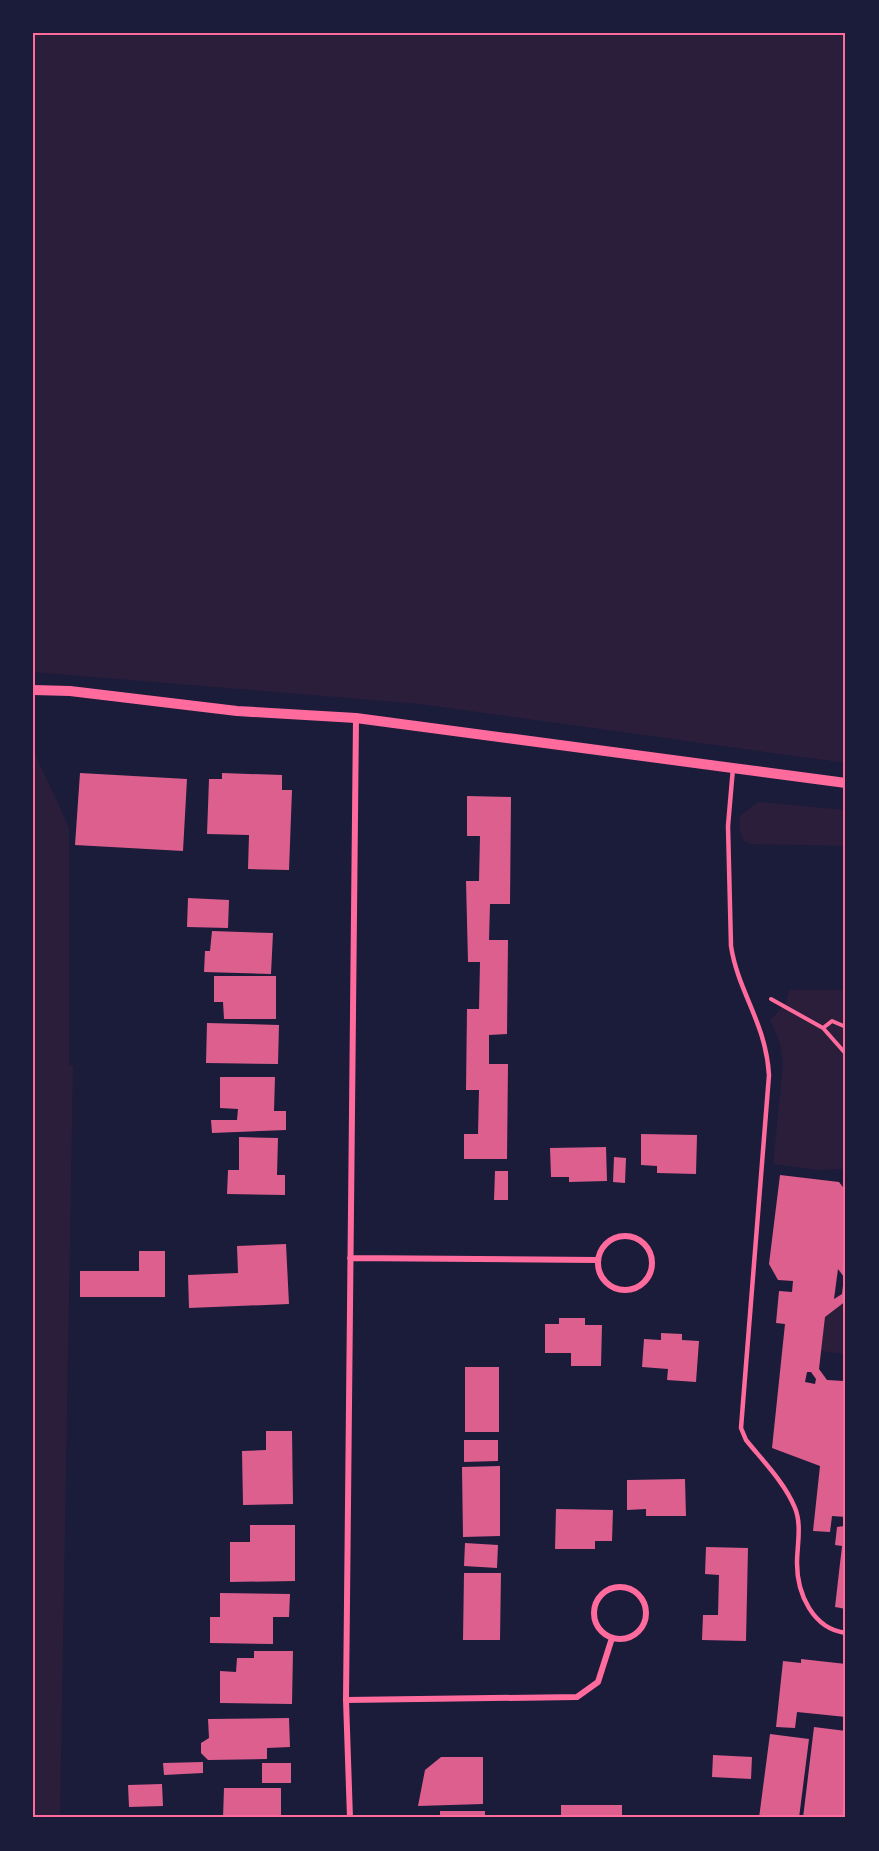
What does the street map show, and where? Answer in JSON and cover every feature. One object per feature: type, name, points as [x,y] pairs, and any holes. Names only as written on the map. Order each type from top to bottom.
[{"type":"street","points":[[33,690],[70,691],[237,711],[356,718],[846,783]]},
{"type":"street","points":[[350,1818],[346,1700],[356,718]]},
{"type":"street","points":[[628,1236],[639,1240],[646,1246],[652,1262],[645,1281],[638,1287],[619,1290],[603,1280],[597,1260],[600,1251],[609,1240],[628,1236]]},
{"type":"street","points":[[350,1258],[597,1260]]},
{"type":"street","points":[[624,1588],[639,1595],[644,1603],[646,1615],[644,1624],[634,1635],[622,1639],[612,1638],[600,1630],[594,1612],[598,1600],[604,1593],[611,1589],[624,1588]]},
{"type":"street","points":[[346,1700],[577,1697],[598,1682],[612,1638]]},
{"type":"lane","points":[[733,768],[728,826],[731,946],[735,964],[763,1031],[769,1075],[741,1428],[746,1440],[795,1508],[799,1523],[797,1570],[809,1609],[827,1627],[846,1633]]},
{"type":"path","points":[[771,999],[823,1028],[846,1054]]},
{"type":"path","points":[[823,1028],[832,1021],[846,1027]]},
{"type":"shaded area","points":[[33,33],[846,33],[846,763],[419,704],[33,672]]},
{"type":"shaded area","points":[[33,750],[69,827],[69,1065],[73,1066],[60,1818],[33,1818]]},
{"type":"shaded area","points":[[758,802],[846,810],[846,846],[750,844],[744,841],[740,831],[740,816]]},
{"type":"shaded area","points":[[789,990],[846,990],[846,1169],[818,1170],[773,1164],[783,1063],[780,1043],[770,1020],[786,1003]]},
{"type":"shaded area","points":[[846,1301],[846,1354],[821,1351],[825,1317]]},
{"type":"building","points":[[80,773],[187,779],[183,851],[75,845]]},
{"type":"building","points":[[222,773],[282,775],[282,790],[292,790],[289,870],[248,869],[249,835],[207,834],[209,779],[222,779]]},
{"type":"building","points":[[467,796],[511,797],[510,904],[490,904],[489,940],[508,940],[507,1034],[489,1035],[489,1064],[508,1064],[507,1159],[464,1159],[464,1134],[478,1134],[479,1090],[466,1090],[467,1009],[479,1009],[480,962],[468,962],[466,881],[479,881],[480,836],[467,836]]},
{"type":"building","points":[[188,898],[229,900],[228,928],[187,927]]},
{"type":"building","points":[[212,931],[273,933],[271,974],[204,972],[205,951],[210,951]]},
{"type":"building","points":[[214,976],[276,976],[276,1019],[224,1019],[223,1002],[214,1002]]},
{"type":"building","points":[[207,1023],[279,1025],[278,1064],[206,1063]]},
{"type":"building","points":[[220,1077],[275,1077],[274,1111],[286,1111],[286,1130],[212,1133],[211,1120],[237,1120],[238,1109],[220,1108]]},
{"type":"building","points":[[641,1134],[697,1135],[696,1174],[657,1173],[657,1166],[641,1165]]},
{"type":"building","points":[[239,1137],[278,1138],[277,1175],[285,1175],[285,1195],[227,1194],[228,1170],[239,1170]]},
{"type":"building","points":[[606,1147],[607,1181],[569,1182],[569,1177],[551,1177],[550,1148]]},
{"type":"building","points":[[614,1157],[626,1158],[625,1183],[613,1182]]},
{"type":"building","points":[[495,1171],[508,1171],[508,1200],[494,1200]]},
{"type":"building","points":[[780,1175],[839,1182],[846,1191],[846,1301],[825,1317],[819,1369],[827,1380],[844,1381],[846,1384],[846,1517],[832,1516],[830,1532],[813,1531],[820,1466],[772,1448],[785,1324],[776,1323],[779,1291],[792,1292],[793,1281],[778,1280],[769,1264]],"holes":[[[838,1269],[844,1277],[842,1294],[834,1299]],[[807,1372],[811,1372],[816,1379],[815,1384],[805,1382]]]},
{"type":"building","points":[[286,1244],[289,1304],[189,1308],[188,1275],[238,1273],[237,1246]]},
{"type":"building","points":[[139,1251],[165,1251],[165,1297],[80,1297],[80,1271],[139,1271]]},
{"type":"building","points":[[559,1318],[585,1318],[585,1325],[602,1325],[601,1366],[571,1366],[571,1353],[545,1353],[545,1324],[559,1324]]},
{"type":"building","points":[[661,1333],[682,1334],[682,1340],[699,1341],[696,1382],[667,1380],[668,1369],[642,1367],[644,1339],[661,1340]]},
{"type":"building","points":[[465,1367],[499,1367],[499,1432],[465,1432]]},
{"type":"building","points":[[266,1431],[292,1431],[293,1504],[243,1505],[242,1451],[266,1450]]},
{"type":"building","points":[[464,1440],[498,1440],[498,1461],[464,1462]]},
{"type":"building","points":[[500,1466],[500,1536],[463,1537],[462,1467]]},
{"type":"building","points":[[685,1479],[686,1516],[646,1516],[646,1509],[627,1510],[627,1480]]},
{"type":"building","points":[[556,1509],[613,1510],[612,1541],[595,1541],[595,1549],[555,1549]]},
{"type":"building","points":[[844,1520],[846,1520],[846,1609],[835,1607],[842,1546],[835,1545],[837,1527],[844,1526]]},
{"type":"building","points":[[250,1525],[295,1525],[295,1581],[230,1582],[230,1542],[250,1542]]},
{"type":"building","points":[[465,1543],[498,1545],[497,1568],[464,1566]]},
{"type":"building","points":[[706,1547],[748,1548],[746,1641],[702,1640],[703,1615],[718,1615],[719,1575],[705,1574]]},
{"type":"building","points":[[464,1573],[501,1573],[500,1640],[463,1640]]},
{"type":"building","points":[[220,1593],[290,1594],[289,1617],[273,1617],[273,1644],[210,1643],[210,1617],[220,1617]]},
{"type":"building","points":[[254,1651],[293,1651],[292,1704],[220,1703],[220,1671],[236,1672],[237,1658],[254,1658]]},
{"type":"building","points":[[801,1659],[846,1664],[846,1717],[797,1712],[795,1728],[776,1727],[783,1661],[801,1663]]},
{"type":"building","points":[[289,1718],[290,1747],[267,1748],[267,1759],[208,1760],[201,1753],[201,1743],[209,1738],[208,1719]]},
{"type":"building","points":[[814,1727],[846,1731],[846,1818],[803,1818]]},
{"type":"building","points":[[770,1734],[809,1739],[799,1818],[759,1818]]},
{"type":"building","points":[[713,1755],[752,1757],[751,1779],[712,1777]]},
{"type":"building","points":[[441,1757],[483,1757],[483,1804],[418,1806],[425,1770]]},
{"type":"building","points":[[203,1762],[203,1773],[164,1775],[163,1763]]},
{"type":"building","points":[[262,1763],[291,1763],[291,1783],[262,1783]]},
{"type":"building","points":[[162,1784],[163,1806],[129,1807],[128,1785]]},
{"type":"building","points":[[224,1788],[281,1788],[281,1818],[223,1818]]},
{"type":"building","points":[[561,1805],[622,1805],[622,1818],[561,1818]]},
{"type":"building","points":[[440,1811],[485,1811],[485,1818],[440,1818]]}]
